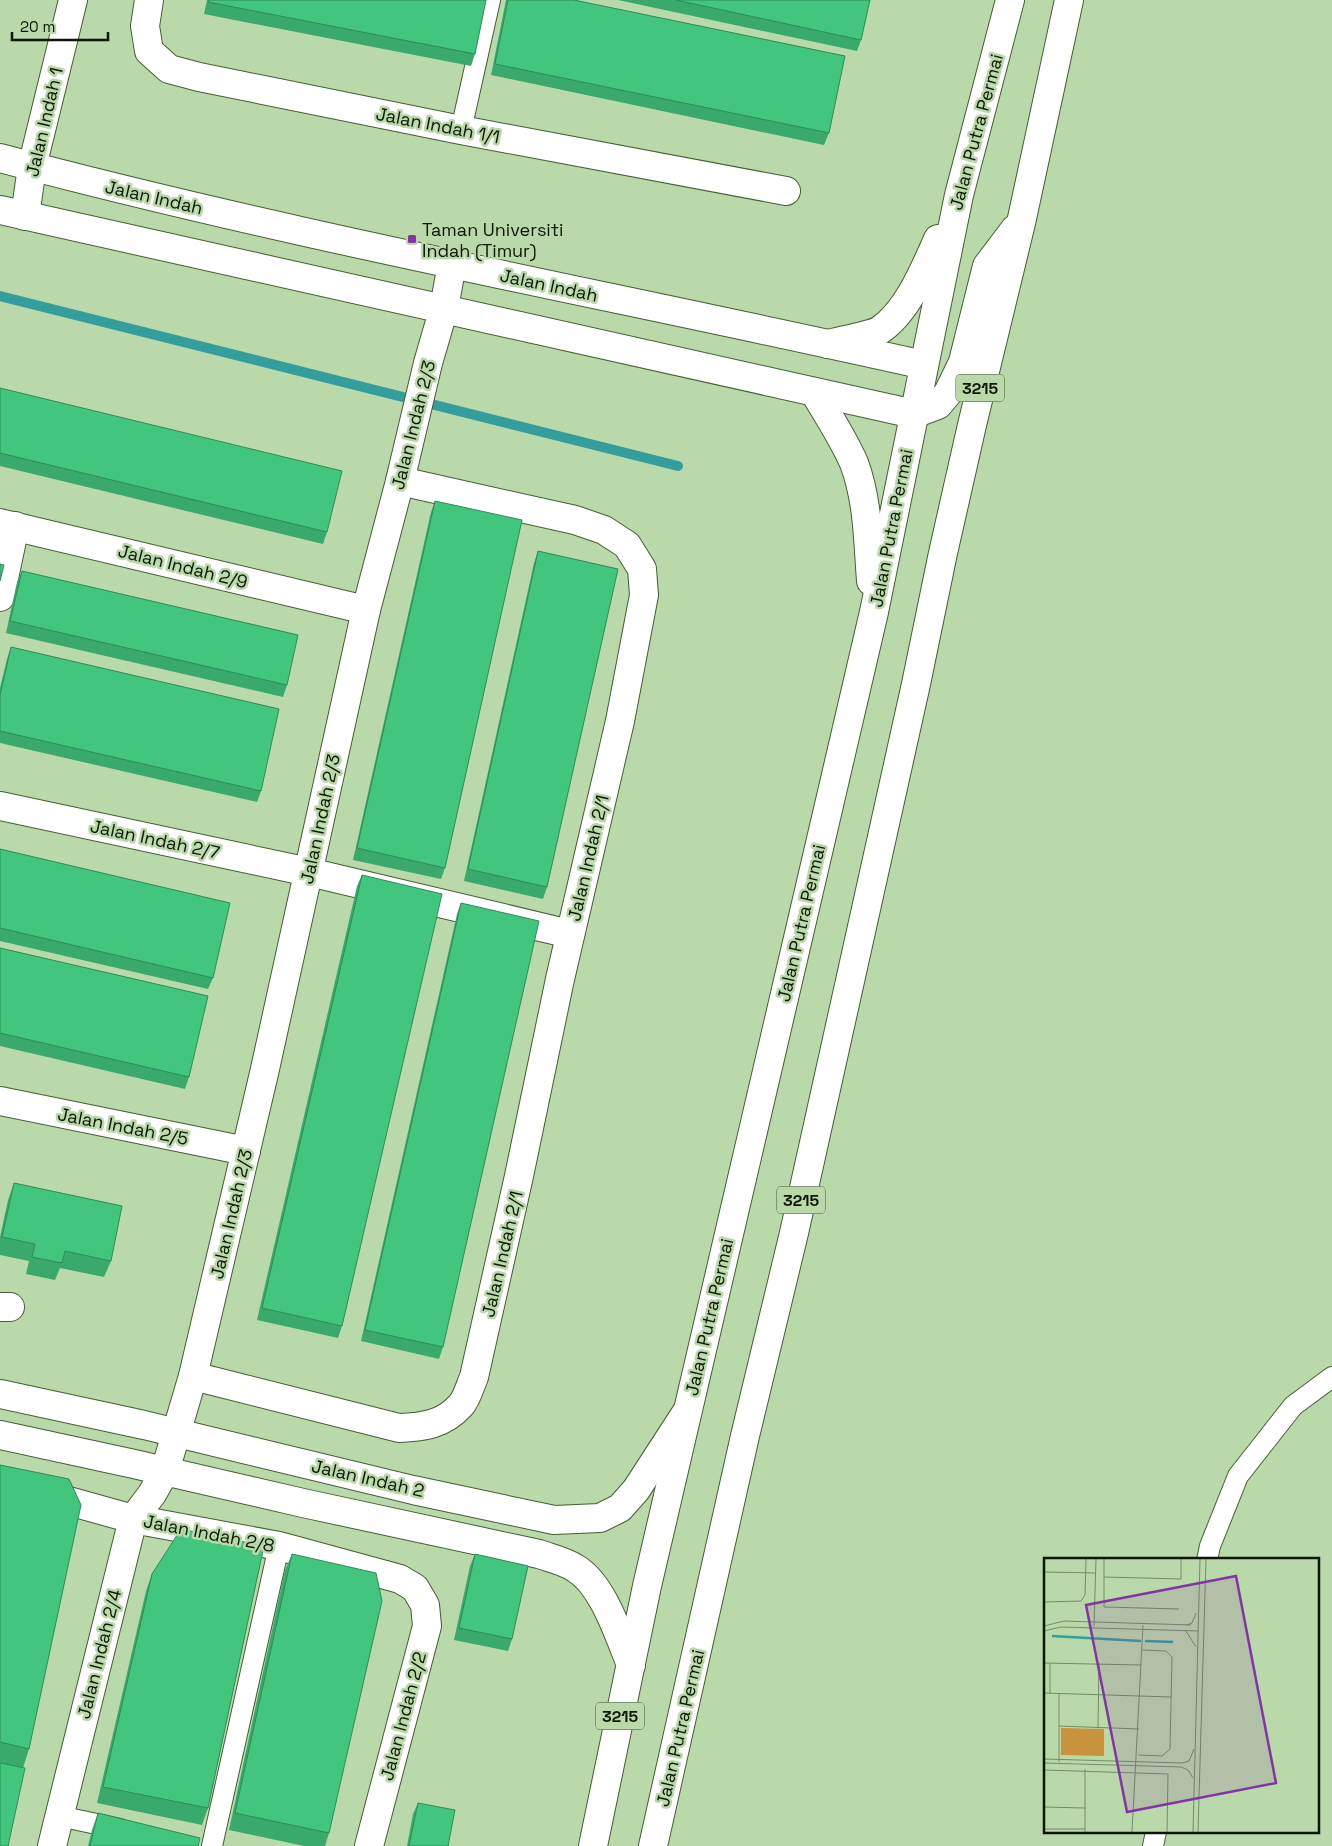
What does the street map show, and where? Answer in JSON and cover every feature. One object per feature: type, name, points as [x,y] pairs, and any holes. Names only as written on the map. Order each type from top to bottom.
[{"type":"street","name":"Jalan Indah 1","points":[[12,213],[32,167],[73,0]]},
{"type":"street","name":"Jalan Indah 1/1","points":[[149,0],[145,26],[149,51],[169,69],[461,130],[786,191]]},
{"type":"street","name":"Jalan Putra Permai","points":[[594,1846],[647,1586],[874,612],[958,194],[1010,0]]},
{"type":"street","name":"Jalan Putra Permai","points":[[653,1846],[745,1436],[800,1204],[916,684],[943,553],[1021,223],[1069,0]]},
{"type":"street","name":"Jalan Indah","points":[[0,158],[128,192],[452,264],[924,365]]},
{"type":"street","points":[[828,344],[879,330],[898,313],[919,282],[958,194]]},
{"type":"street","points":[[12,213],[914,414],[938,405],[948,393],[962,362],[987,266],[1021,223]]},
{"type":"street","name":"Jalan Indah 2/3","points":[[176,1432],[193,1376],[246,1151],[366,610],[400,481],[428,363],[444,308],[452,264]]},
{"type":"street","points":[[924,365],[938,370],[945,379],[956,424],[948,473],[934,528],[943,553]]},
{"type":"street","points":[[814,392],[842,438],[854,465],[864,503],[874,612]]},
{"type":"street","name":"Jalan Indah 2/1","points":[[193,1376],[399,1428],[426,1427],[446,1418],[461,1405],[474,1377],[520,1176],[570,934],[620,721],[644,595],[642,570],[628,545],[604,530],[575,520],[400,481]]},
{"type":"street","points":[[0,597],[8,524]]},
{"type":"street","name":"Jalan Indah 2/9","points":[[8,524],[366,610]]},
{"type":"street","name":"Jalan Indah 2/7","points":[[0,806],[309,872],[570,934]]},
{"type":"street","name":"Jalan Indah 2/5","points":[[0,1101],[246,1151]]},
{"type":"street","name":"Jalan Indah 2","points":[[0,1394],[176,1432],[413,1490],[554,1520],[600,1518],[620,1508],[636,1490],[687,1411]]},
{"type":"street","name":"Jalan Indah 2/4","points":[[52,1846],[133,1518],[152,1494],[165,1471],[176,1432]]},
{"type":"street","points":[[0,1435],[303,1503],[526,1550],[576,1568],[594,1586],[608,1609],[631,1665]]},
{"type":"street","name":"Jalan Indah 2/8","points":[[0,1484],[30,1490],[133,1518],[279,1546],[382,1573],[400,1579],[416,1588]]},
{"type":"street","name":"Jalan Indah 2/2","points":[[369,1846],[427,1626],[425,1604],[416,1588]]},
{"type":"lane","points":[[461,130],[490,0]]},
{"type":"lane","points":[[1207,1558],[1210,1546],[1238,1476],[1293,1406],[1332,1377]]},
{"type":"lane","points":[[212,1846],[279,1546]]},
{"type":"lane","points":[[59,1816],[134,1832]]},
{"type":"building","points":[[209,0],[486,0],[475,54],[208,2]]},
{"type":"building","points":[[508,0],[574,0],[845,56],[829,133],[495,64]]},
{"type":"building","points":[[676,0],[870,0],[861,40]]},
{"type":"building","points":[[0,388],[342,471],[327,532],[0,453]]},
{"type":"building","points":[[435,501],[522,520],[445,868],[357,848]]},
{"type":"building","points":[[538,551],[618,569],[547,887],[468,869]]},
{"type":"building","points":[[0,564],[4,565],[0,581]]},
{"type":"building","points":[[22,571],[298,635],[287,685],[10,621]]},
{"type":"building","points":[[11,647],[279,709],[261,791],[0,731],[0,695]]},
{"type":"building","points":[[0,849],[230,903],[213,978],[0,928]]},
{"type":"building","points":[[362,875],[442,894],[342,1326],[262,1308]]},
{"type":"building","points":[[461,903],[539,921],[443,1347],[365,1330]]},
{"type":"building","points":[[0,948],[208,996],[189,1077],[0,1033]]},
{"type":"building","points":[[14,1183],[122,1206],[111,1261],[65,1251],[62,1263],[32,1257],[35,1244],[2,1237]]},
{"type":"building","points":[[0,1465],[69,1479],[81,1505],[29,1749],[0,1742]]},
{"type":"building","points":[[181,1529],[264,1546],[208,1808],[103,1787],[152,1574]]},
{"type":"building","points":[[292,1554],[376,1573],[382,1601],[329,1833],[235,1813]]},
{"type":"building","points":[[475,1554],[528,1566],[512,1639],[459,1628]]},
{"type":"building","points":[[0,1763],[25,1768],[8,1846],[0,1846]]},
{"type":"building","points":[[418,1803],[455,1810],[448,1846],[409,1846]]},
{"type":"building","points":[[98,1813],[200,1838],[198,1846],[90,1846]]},
{"type":"waterway","points":[[0,296],[678,466]]},
{"type":"place","name":"Taman Universiti Indah (Timur)","points":[[412,239]]}]
